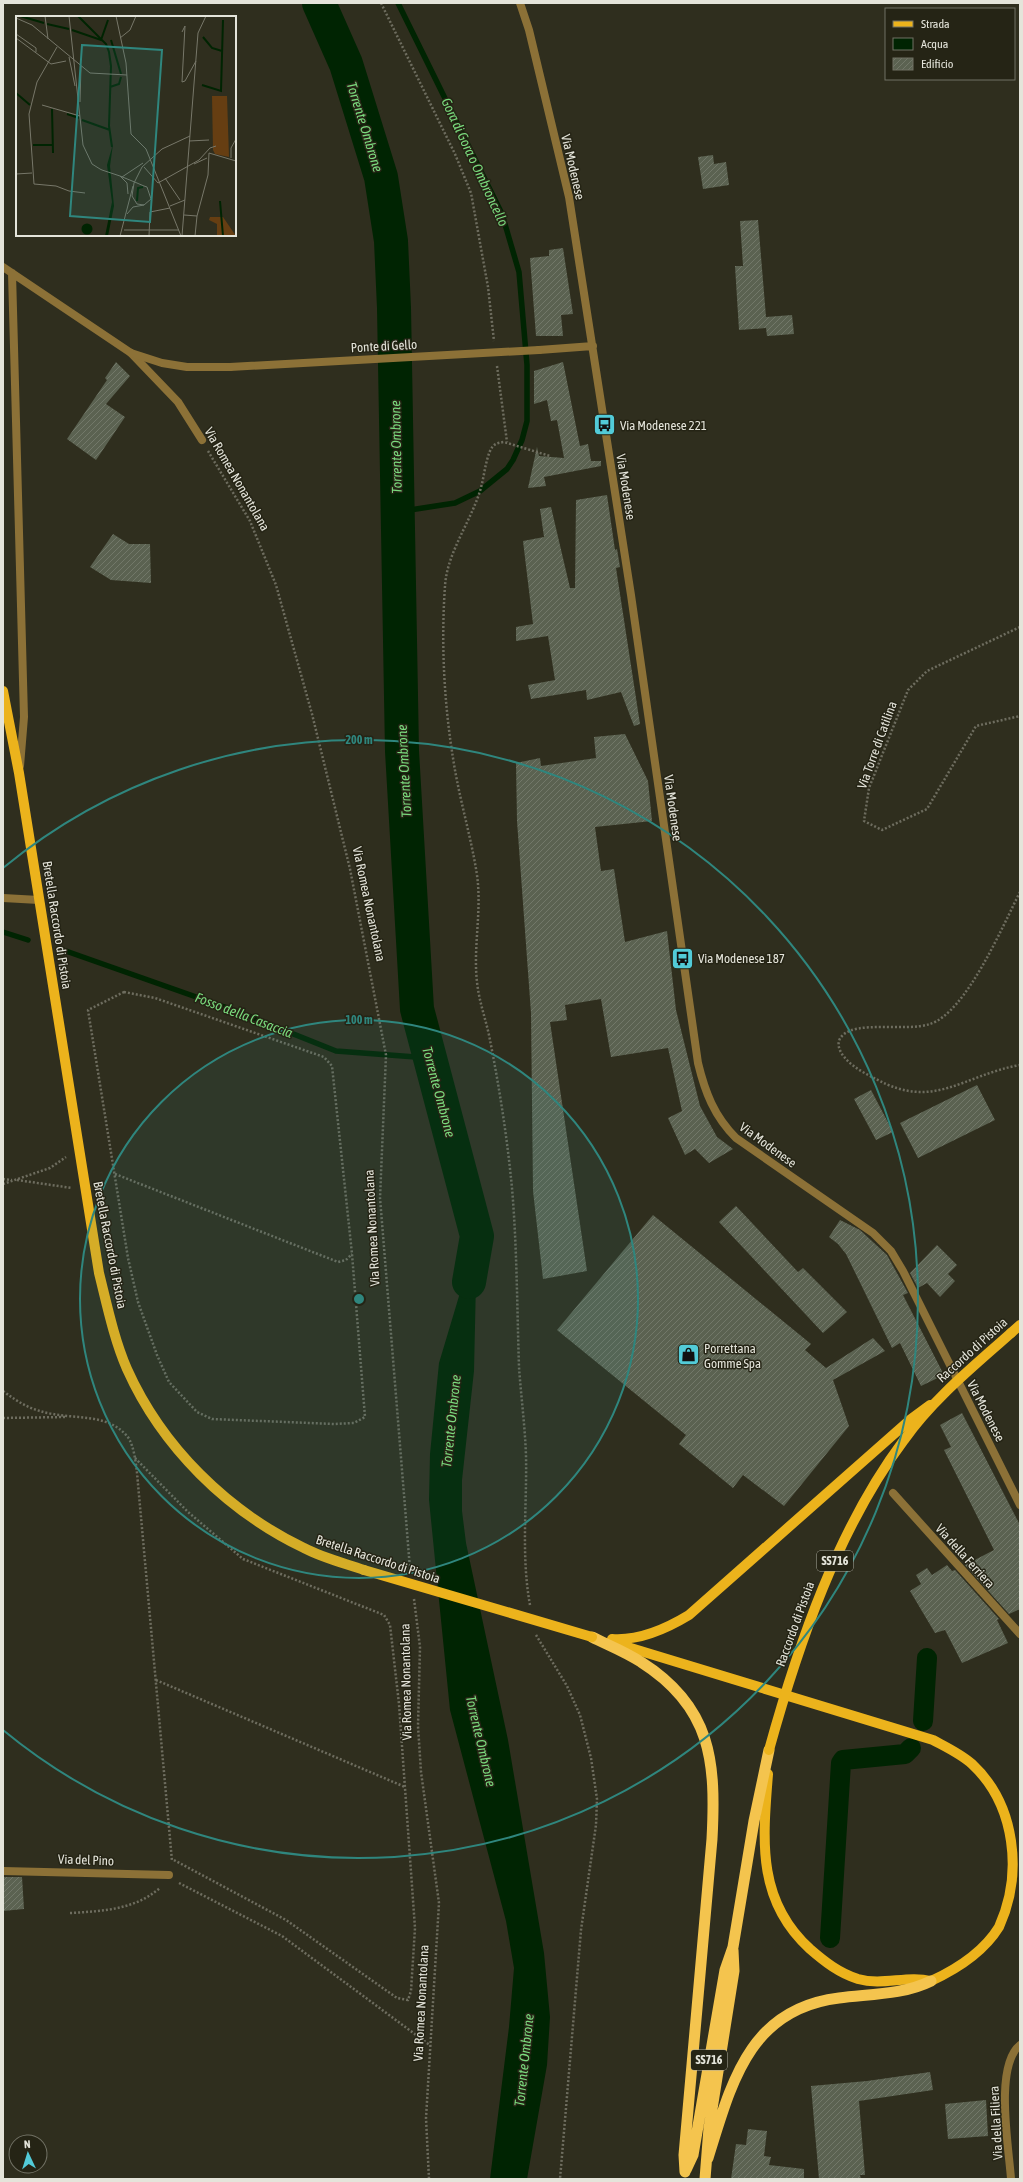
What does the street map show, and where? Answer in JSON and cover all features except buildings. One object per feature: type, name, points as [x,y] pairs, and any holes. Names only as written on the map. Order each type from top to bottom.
[{"type":"highway","points":[[592,1637],[639,1661],[673,1688],[695,1716],[707,1743],[712,1760],[714,1790],[712,1839],[684,2155],[685,2175]]},
{"type":"highway","name":"Raccordo di Pistoia","points":[[685,2175],[693,2155],[725,1970],[733,1947],[754,1821],[769,1750]]},
{"type":"highway","name":"Raccordo di Pistoia","points":[[705,2179],[708,2158],[709,2128],[734,1971],[733,1947]]},
{"type":"highway","points":[[708,2158],[729,2088],[739,2067],[754,2045],[776,2023],[789,2014],[820,2002],[913,1988],[931,1981]]},
{"type":"main road","name":"Bretella Raccordo di Pistoia","points":[[3,695],[19,773],[99,1273],[111,1320],[127,1368],[144,1400],[178,1451],[227,1500],[257,1521],[305,1549],[364,1570],[592,1637]]},
{"type":"main road","name":"Raccordo di Pistoia","points":[[769,1750],[782,1703],[809,1624],[830,1573],[854,1522],[903,1440],[944,1395],[1020,1325]]},
{"type":"main road","points":[[592,1637],[633,1638],[652,1633],[673,1624],[698,1608],[912,1419],[944,1395]]},
{"type":"main road","points":[[592,1637],[927,1738],[955,1752],[971,1764],[996,1793],[1009,1820],[1015,1848],[1014,1889],[1002,1921],[987,1942],[964,1963],[931,1981],[922,1979],[876,1982],[853,1977],[833,1968],[794,1933],[773,1896],[766,1872],[764,1828],[769,1750]]},
{"type":"street","name":"Via Modenese","points":[[520,3],[569,197],[593,346],[698,1063],[706,1093],[718,1118],[736,1138],[873,1233],[891,1252],[1020,1505]]},
{"type":"street","points":[[3,267],[131,354]]},
{"type":"street","points":[[12,272],[24,717],[19,773]]},
{"type":"street","name":"Ponte di Gello","points":[[131,354],[156,362],[187,367],[230,367],[593,346]]},
{"type":"street","name":"Via Romea Nonantolana","points":[[131,354],[178,402],[202,440]]},
{"type":"street","points":[[3,898],[39,900]]},
{"type":"street","name":"Via della Ferriera","points":[[893,1493],[1020,1634]]},
{"type":"street","name":"Via del Pino","points":[[3,1871],[169,1875]]},
{"type":"street","name":"Via della Filiera","points":[[1011,2179],[1005,2088],[1008,2064],[1012,2054],[1020,2045]]},
{"type":"path","points":[[381,3],[455,154],[471,193],[488,286],[495,349]]},
{"type":"path","points":[[496,364],[507,442]]},
{"type":"path","name":"Via Romea Nonantolana","points":[[202,440],[250,521],[276,585],[312,714],[350,869],[386,1055],[380,1198],[411,1576]]},
{"type":"path","points":[[531,1611],[527,1589],[526,1452],[520,1386],[512,1191],[505,1126],[488,1032],[477,985],[475,961],[479,911],[477,876],[453,762],[444,667],[445,582],[450,560],[468,522],[491,449],[496,443],[507,442],[550,456]]},
{"type":"path","name":"Via Torre di Catilina","points":[[1020,627],[927,671],[908,690],[869,788],[864,821],[882,830],[928,809],[976,726],[1020,716]]},
{"type":"path","points":[[1020,892],[989,954],[963,996],[945,1015],[930,1024],[919,1026],[899,1028],[859,1028],[849,1030],[841,1036],[838,1044],[841,1053],[847,1060],[867,1074],[891,1088],[918,1093],[932,1092],[992,1071],[1020,1065]]},
{"type":"path","points":[[124,992],[155,998],[324,1057],[332,1066],[352,1254],[365,1417],[354,1423],[334,1424],[212,1419],[197,1412],[186,1402],[169,1382],[157,1355],[138,1302],[128,1258],[88,1010],[124,992]]},
{"type":"path","points":[[3,1184],[50,1168],[80,1148]]},
{"type":"path","points":[[114,1174],[338,1262],[346,1260],[352,1254]]},
{"type":"path","points":[[3,1180],[16,1180],[86,1191]]},
{"type":"path","points":[[3,1392],[22,1405],[53,1415],[87,1417],[111,1424],[128,1436],[135,1458],[172,1859],[169,1875],[161,1888],[148,1898],[129,1907],[70,1913]]},
{"type":"path","points":[[3,1418],[87,1417]]},
{"type":"path","points":[[135,1458],[188,1512],[243,1559],[384,1615],[390,1625],[406,1788],[415,1928],[411,1991],[408,2000],[397,1998],[286,1920],[172,1859]]},
{"type":"path","name":"Via Romea Nonantolana","points":[[413,1592],[420,1647],[418,1726],[421,1772],[439,1902],[426,2118],[428,2179]]},
{"type":"path","points":[[535,1632],[539,1643],[567,1686],[580,1715],[591,1758],[597,1799],[594,1851],[586,1890],[581,1930],[560,2179]]},
{"type":"path","points":[[156,1680],[406,1788]]},
{"type":"path","points":[[169,1875],[181,1884],[282,1936],[431,2046]]},
{"type":"water","points":[[477,1236],[474,1371],[462,1480],[462,1511],[466,1543],[508,1740],[544,1953],[550,2017],[547,2065],[527,2179],[490,2179],[509,2027],[514,1968],[506,1921],[450,1710],[429,1500],[430,1454],[439,1363]]},
{"type":"waterway","name":"Torrente Ombrone","points":[[319,3],[346,64],[381,177],[391,241],[394,308],[402,751],[417,1009],[477,1236],[469,1282]]},
{"type":"waterway","name":"Gora di Gora o Ombroncello","points":[[397,512],[455,503],[480,491],[507,469],[522,440],[527,421],[527,365],[519,272],[502,214],[398,3]]},
{"type":"waterway","name":"Fosso della Casaccia","points":[[3,932],[28,940]]},
{"type":"waterway","name":"Fosso della Casaccia","points":[[63,950],[236,1011],[336,1051],[429,1058]]},
{"type":"waterway","points":[[923,1721],[927,1658]]},
{"type":"waterway","points":[[830,1938],[841,1763],[843,1760],[905,1754],[911,1748]]},
{"type":"place","name":"Via Modenese 221","points":[[605,425]]},
{"type":"place","name":"Via Modenese 187","points":[[683,958]]},
{"type":"place","name":"Porrettana Gomme Spa","points":[[688,1355]]}]
